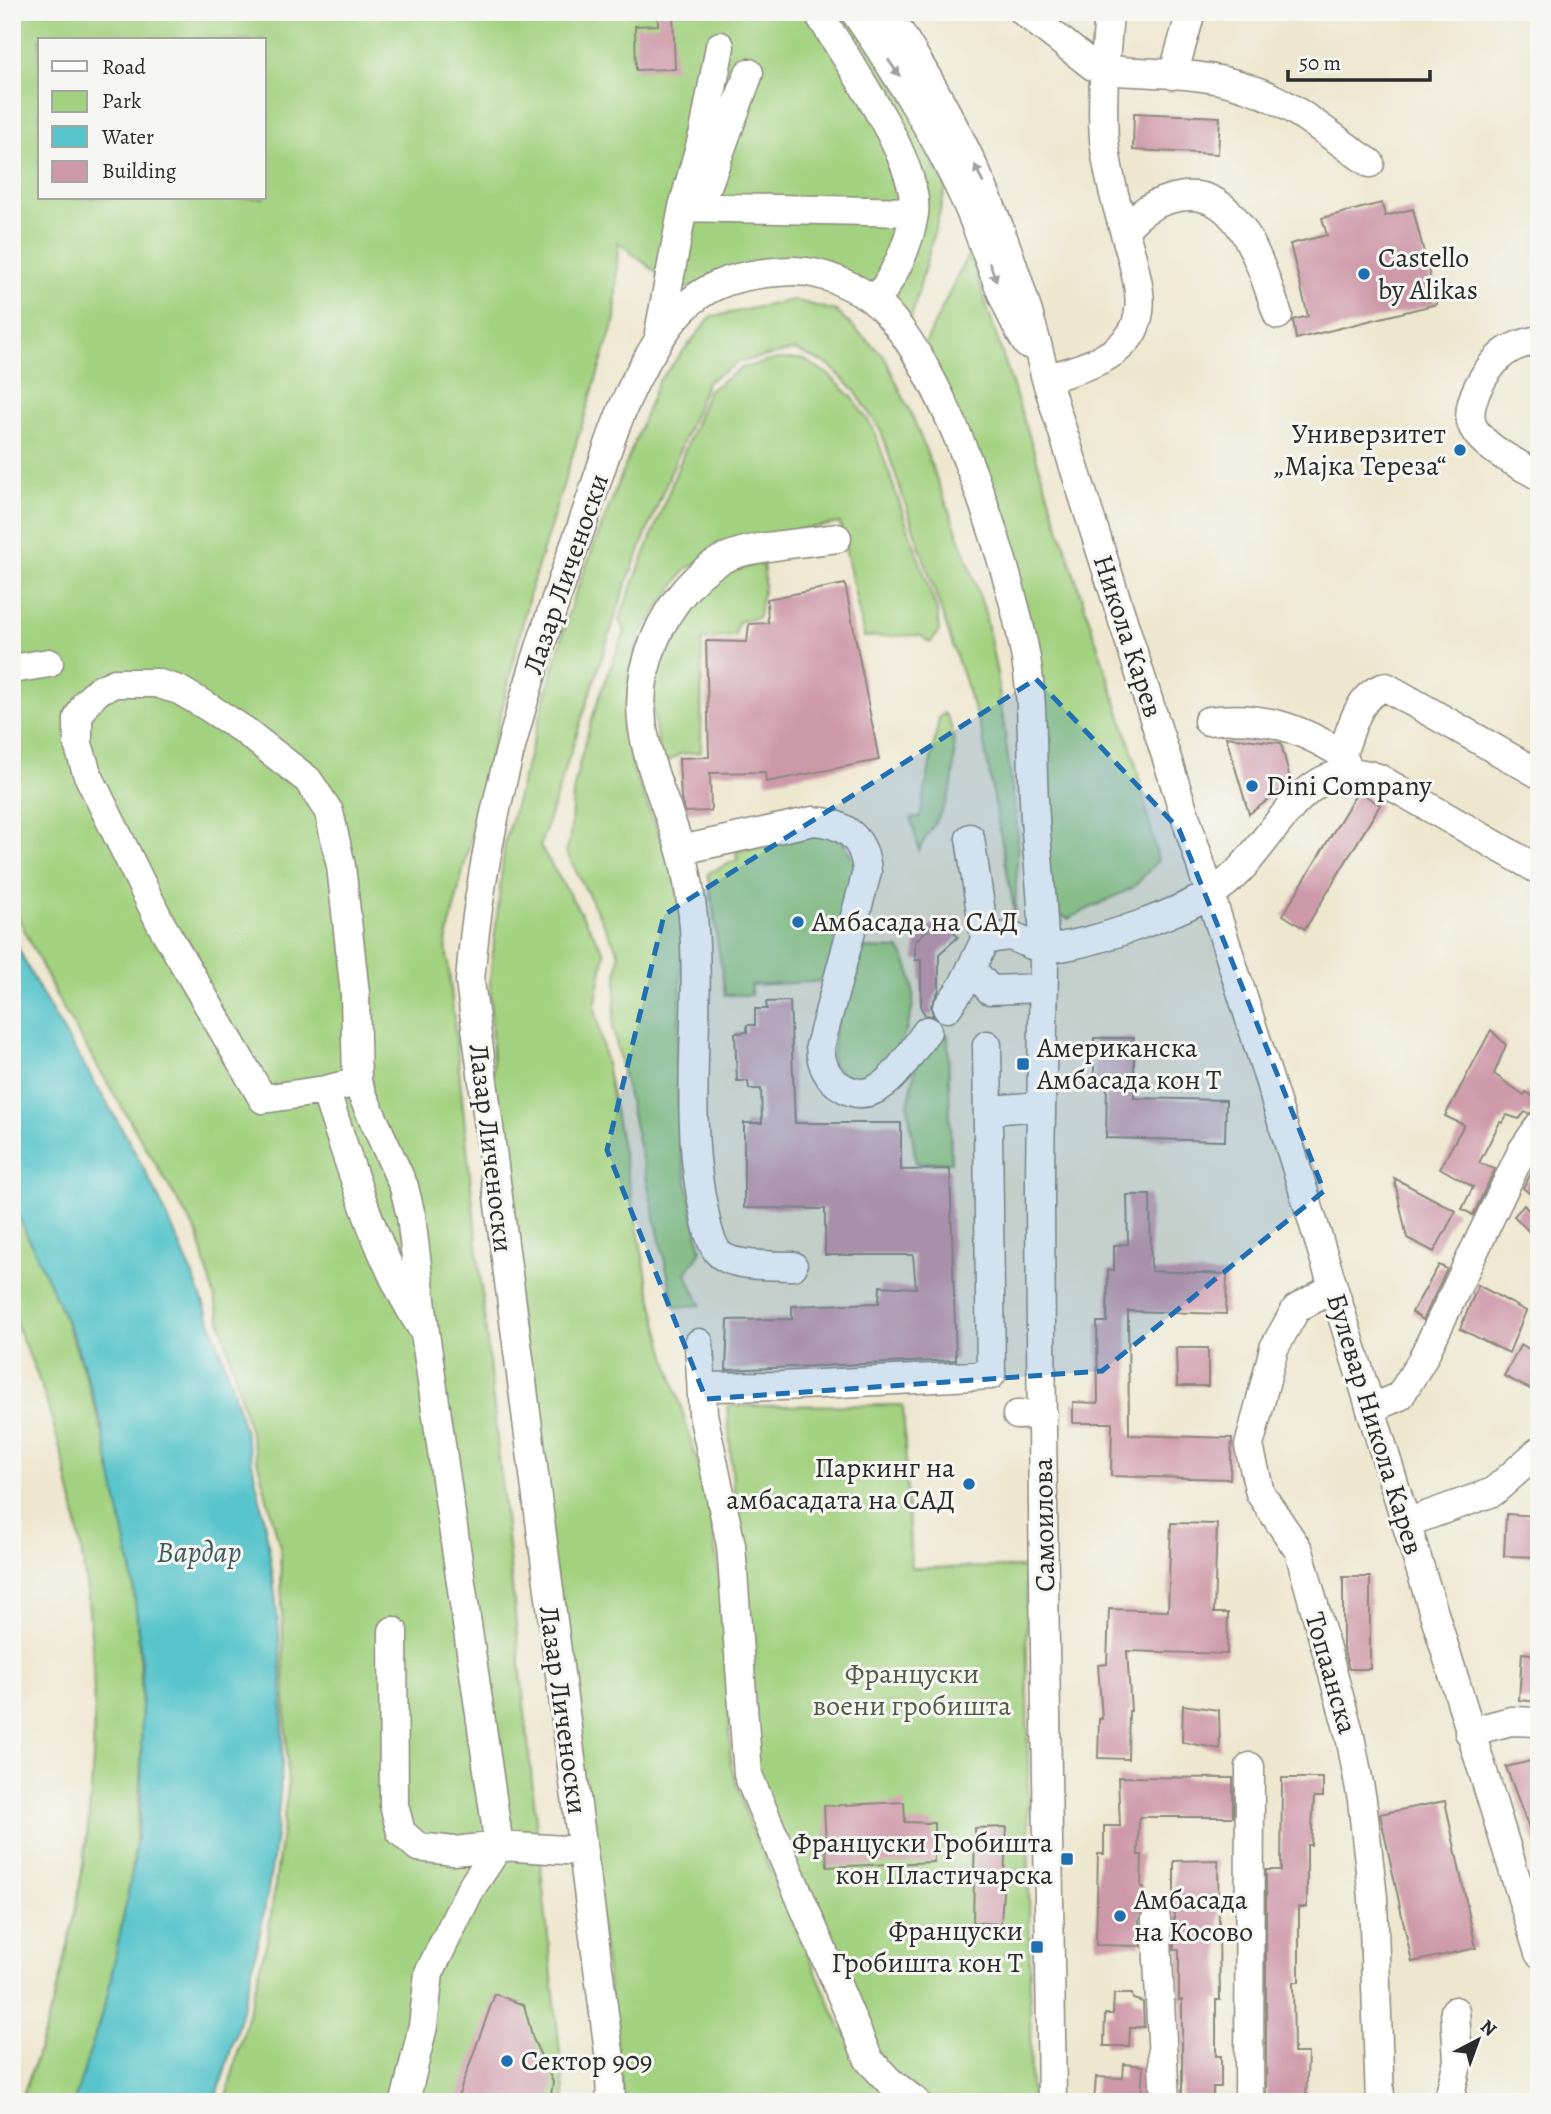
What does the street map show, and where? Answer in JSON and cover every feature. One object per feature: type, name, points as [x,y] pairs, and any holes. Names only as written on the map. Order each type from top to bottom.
[{"type":"street","points":[[818,12],[905,161],[913,190],[914,212],[897,270],[876,302]]},
{"type":"street","name":"Никола Карев","points":[[855,12],[902,80],[931,130],[968,207],[1011,317],[1046,379]]},
{"type":"street","name":"Никола Карев","points":[[887,12],[932,83],[976,168],[1020,281],[1046,379],[1210,895]]},
{"type":"street","points":[[1024,12],[1084,61],[1105,70],[1230,82],[1254,90],[1301,116],[1370,163]]},
{"type":"street","points":[[1046,379],[1105,356],[1122,345],[1133,330],[1139,312],[1139,290],[1105,145],[1105,70],[1109,12]]},
{"type":"street","points":[[1173,75],[1191,12]]},
{"type":"street","points":[[657,343],[683,207],[704,132],[720,47]]},
{"type":"street","points":[[683,207],[708,184],[750,73]]},
{"type":"street","points":[[1124,230],[1146,209],[1163,201],[1195,196],[1215,202],[1226,209],[1243,231],[1278,315]]},
{"type":"street","points":[[683,207],[914,212]]},
{"type":"street","name":"Лазар Личеноски","points":[[611,2102],[609,2052],[470,981],[476,904],[509,751],[549,615],[635,382],[657,343],[683,307],[712,285],[746,274],[804,270],[857,290],[876,302],[902,330],[940,399],[972,475],[1013,598],[1026,657],[1044,949]]},
{"type":"street","points":[[1539,340],[1515,347],[1499,358],[1486,374],[1470,414],[1473,427],[1483,440],[1539,476]]},
{"type":"street","points":[[793,1266],[750,1264],[727,1259],[716,1250],[710,1237],[695,1156],[692,1084],[695,951],[688,881],[681,850],[648,761],[643,733],[641,687],[655,638],[681,597],[713,565],[733,554],[837,538]]},
{"type":"street","points":[[12,669],[48,663]]},
{"type":"street","points":[[357,1083],[263,1098],[162,924],[87,773],[78,744],[78,718],[86,703],[99,691],[115,683],[136,682],[156,683],[179,690],[245,731],[308,780],[321,797],[336,834],[355,994],[357,1083],[404,1187],[411,1216],[425,1333],[499,1846],[471,1888],[429,1973],[423,2026],[405,2102]]},
{"type":"street","points":[[985,940],[1009,936],[1044,949],[1067,946],[1136,925],[1210,895],[1240,869],[1314,785],[1345,762],[1365,698],[1375,689],[1386,687],[1539,775]]},
{"type":"street","points":[[1208,721],[1228,718],[1282,723],[1345,762],[1539,870]]},
{"type":"street","points":[[681,850],[813,821],[828,822],[847,830],[863,849],[867,872],[820,1046],[825,1072],[833,1081],[852,1093],[876,1091],[891,1077],[927,1031]]},
{"type":"street","points":[[947,1008],[985,940],[970,838]]},
{"type":"street","name":"Булевар Никола Карев","points":[[1210,895],[1372,1408],[1469,1732],[1539,1953]]},
{"type":"street","name":"Самоилова","points":[[1044,949],[1030,1414],[1052,2102]]},
{"type":"street","points":[[971,968],[990,989],[1042,988]]},
{"type":"street","points":[[702,1387],[782,1386],[991,1375],[990,1110],[987,1045]]},
{"type":"street","points":[[325,1090],[366,1208],[403,1300],[425,1333]]},
{"type":"street","points":[[990,1110],[1041,1106]]},
{"type":"street","points":[[1372,1408],[1400,1396],[1422,1360],[1522,1150],[1539,1126]]},
{"type":"street","name":"Топаанска","points":[[1332,1288],[1296,1309],[1274,1348],[1249,1446],[1260,1493],[1299,1550],[1350,1736],[1362,1800],[1373,1898],[1380,2102]]},
{"type":"street","points":[[699,1343],[704,1415],[731,1545],[748,1775],[869,2060],[887,2080],[916,2102]]},
{"type":"street","points":[[1406,1523],[1493,1492],[1539,1451]]},
{"type":"street","points":[[393,1631],[394,1805],[401,1832],[418,1846],[454,1851],[499,1846],[582,1851]]},
{"type":"street","points":[[1469,1732],[1511,1721],[1539,1722]]},
{"type":"street","points":[[1249,2102],[1250,1766]]},
{"type":"street","points":[[1156,1919],[1166,2102]]},
{"type":"street","points":[[1448,2102],[1458,2061],[1455,2011]]},
{"type":"highlighted area","points":[[1036,679],[1179,829],[1324,1191],[1102,1371],[706,1399],[607,1150],[664,915]]},
{"type":"green space","points":[[12,12],[847,12],[905,100],[946,188],[911,319],[814,262],[699,288],[676,288],[618,242],[615,319],[531,588],[446,942],[565,2102],[225,2102],[268,1937],[288,1788],[280,1547],[198,1235],[61,1005],[12,905]]},
{"type":"green space","points":[[969,252],[1134,757],[1158,860],[1134,887],[1068,919],[1048,909],[1034,644],[924,346]]},
{"type":"green space","points":[[793,300],[836,311],[884,356],[914,420],[966,555],[985,613],[997,674],[1018,835],[1015,915],[982,733],[881,431],[855,391],[829,365],[795,350],[739,362],[707,382],[626,584],[540,846],[605,953],[595,1007],[648,1283],[664,1349],[708,1499],[725,1615],[731,1765],[749,1822],[840,2026],[898,2102],[624,2102],[495,1132],[490,980],[505,842],[572,602],[658,382],[711,317]]},
{"type":"green space","points":[[777,359],[803,359],[828,374],[852,397],[874,430],[937,611],[939,631],[930,643],[920,635],[864,637],[840,523],[751,538],[686,569],[640,635],[630,671],[625,718],[633,770],[672,865],[683,922],[677,1081],[681,1151],[701,1251],[686,1273],[701,1305],[675,1307],[613,1029],[619,953],[566,852],[574,788],[589,728],[625,632],[619,620],[708,391],[742,368]]},
{"type":"green space","points":[[755,564],[763,565],[764,572],[759,617],[738,622],[735,636],[702,639],[701,752],[680,754],[661,766],[650,688],[661,658],[682,614],[714,578]]},
{"type":"green space","points":[[944,713],[953,738],[952,785],[944,807],[919,850],[911,818],[920,817],[939,718]]},
{"type":"green space","points":[[823,834],[842,839],[856,865],[828,981],[751,985],[751,995],[725,995],[708,873],[737,860],[736,851]]},
{"type":"green space","points":[[863,948],[900,949],[913,983],[913,999],[907,1029],[884,1076],[849,1080],[832,1064],[833,1038]]},
{"type":"green space","points":[[948,1035],[951,1162],[916,1163],[908,1105],[916,1065],[942,1036]]},
{"type":"green space","points":[[12,1202],[61,1310],[99,1420],[125,1532],[139,1645],[141,1760],[131,1874],[109,1989],[74,2102],[20,2102],[66,1955],[81,1881],[90,1807],[94,1732],[93,1656],[86,1581],[73,1504],[47,1405],[12,1308]]},
{"type":"green space","name":"Француски воени гробишта","points":[[903,1405],[911,1568],[1026,1567],[1031,2102],[943,2102],[929,2098],[879,2062],[756,1778],[727,1406]]},
{"type":"water","name":"Вардар","points":[[12,934],[42,995],[129,1141],[178,1240],[207,1311],[231,1384],[251,1458],[266,1533],[277,1609],[282,1685],[279,1805],[260,1934],[240,2019],[215,2102],[74,2102],[107,1997],[134,1863],[141,1800],[142,1665],[132,1573],[100,1418],[75,1340],[12,1202]]},
{"type":"building","points":[[657,12],[673,12],[675,69],[636,70],[635,26],[658,25]]},
{"type":"building","points":[[1134,113],[1220,117],[1218,154],[1133,150]]},
{"type":"building","name":"Castello by Alikas","points":[[1382,203],[1385,216],[1413,209],[1437,304],[1296,339],[1293,320],[1308,316],[1290,244],[1327,235],[1322,218]]},
{"type":"building","points":[[845,584],[879,760],[766,782],[765,772],[710,773],[711,811],[685,812],[681,799],[679,758],[709,757],[706,641],[747,642],[749,624],[768,623],[767,599]]},
{"type":"building","points":[[1226,737],[1281,743],[1291,783],[1249,814]]},
{"type":"building","points":[[1358,791],[1380,805],[1305,929],[1283,915]]},
{"type":"building","points":[[941,917],[958,937],[939,954],[939,990],[931,1006],[933,1016],[925,1015],[921,1008],[921,960],[915,960],[915,941]]},
{"type":"building","points":[[790,1001],[795,1123],[901,1123],[901,1170],[950,1169],[956,1360],[726,1370],[728,1320],[792,1319],[792,1306],[879,1303],[880,1286],[916,1288],[913,1255],[825,1255],[825,1209],[744,1208],[744,1123],[762,1123],[761,1089],[749,1089],[748,1081],[737,1081],[735,1033],[747,1032],[747,1025],[755,1025],[755,1009],[767,1009],[766,1002]]},
{"type":"building","points":[[1491,1030],[1506,1045],[1494,1074],[1524,1095],[1526,1092],[1539,1100],[1539,1110],[1528,1114],[1525,1112],[1519,1119],[1507,1115],[1502,1123],[1500,1122],[1479,1163],[1495,1169],[1473,1215],[1462,1209],[1473,1187],[1440,1168],[1464,1125],[1445,1116]]},
{"type":"building","points":[[1094,1038],[1134,1038],[1134,1098],[1226,1100],[1225,1141],[1106,1138],[1107,1082],[1094,1082]]},
{"type":"building","points":[[1539,1159],[1539,1201],[1523,1188]]},
{"type":"building","points":[[1394,1178],[1456,1211],[1434,1252],[1407,1238]]},
{"type":"building","points":[[1127,1195],[1150,1195],[1151,1271],[1227,1274],[1226,1314],[1128,1311],[1129,1435],[1232,1438],[1230,1479],[1111,1476],[1112,1423],[1073,1423],[1073,1402],[1098,1403],[1097,1322],[1107,1322],[1108,1270],[1114,1270],[1114,1245],[1128,1244]]},
{"type":"building","points":[[1524,1205],[1539,1223],[1539,1242],[1514,1216]]},
{"type":"building","points":[[1439,1265],[1447,1269],[1423,1320],[1412,1312]]},
{"type":"building","points":[[1478,1285],[1526,1311],[1509,1353],[1460,1329]]},
{"type":"building","points":[[1521,1344],[1539,1355],[1539,1381],[1534,1391],[1504,1376]]},
{"type":"building","points":[[1176,1348],[1208,1348],[1208,1386],[1177,1386]]},
{"type":"building","points":[[1506,1514],[1539,1516],[1539,1557],[1504,1556]]},
{"type":"building","points":[[1171,1523],[1217,1524],[1214,1613],[1228,1613],[1227,1654],[1127,1651],[1131,1711],[1128,1759],[1098,1758],[1099,1719],[1102,1719],[1098,1665],[1107,1664],[1109,1609],[1168,1611]]},
{"type":"building","points":[[1343,1577],[1370,1577],[1370,1669],[1349,1669],[1343,1647]]},
{"type":"building","points":[[1522,1653],[1539,1655],[1539,1702],[1519,1700]]},
{"type":"building","points":[[1183,1705],[1219,1710],[1220,1749],[1182,1742]]},
{"type":"building","points":[[1539,1759],[1539,1849],[1537,1849],[1506,1767]]},
{"type":"building","points":[[1118,1777],[1233,1778],[1233,1817],[1139,1817],[1138,1855],[1142,1855],[1141,1887],[1144,1887],[1144,1908],[1139,1920],[1141,1946],[1096,1945],[1098,1854],[1104,1854],[1104,1826],[1120,1826]]},
{"type":"building","points":[[1282,1778],[1323,1778],[1323,1797],[1314,1797],[1311,1845],[1307,1845],[1307,1907],[1299,1907],[1299,1982],[1293,1982],[1294,2053],[1308,2053],[1306,2102],[1266,2102],[1266,1870],[1281,1870]]},
{"type":"building","points":[[1445,1801],[1476,1948],[1412,1962],[1380,1814]]},
{"type":"building","points":[[904,1802],[905,1822],[934,1823],[934,1862],[827,1867],[824,1806]]},
{"type":"building","points":[[1007,1827],[1001,1924],[973,1922],[975,1828]]},
{"type":"building","points":[[1218,1860],[1220,2000],[1216,2000],[1216,2056],[1221,2056],[1221,2087],[1213,2087],[1213,2102],[1182,2102],[1182,2000],[1179,2000],[1179,1949],[1174,1949],[1174,1861]]},
{"type":"building","name":"Сектор 909","points":[[495,1994],[524,2005],[533,2039],[553,2082],[550,2102],[456,2102]]},
{"type":"building","points":[[1114,1994],[1132,1994],[1133,1999],[1143,2002],[1144,2027],[1130,2027],[1129,2046],[1104,2046],[1105,2014],[1113,2014]]},
{"type":"building","points":[[1124,2064],[1143,2066],[1141,2102],[1094,2102],[1096,2077],[1123,2078]]},
{"type":"place","name":"Castello by Alikas","points":[[1364,274]]},
{"type":"place","name":"Универзитет „Мајка Тереза“","points":[[1460,450]]},
{"type":"place","name":"Dini Company","points":[[1252,786]]},
{"type":"place","name":"Амбасада на САД","points":[[798,922]]},
{"type":"place","name":"Американска Амбасада кон Т","points":[[1023,1064]]},
{"type":"place","name":"Паркинг на амбасадата на САД","points":[[969,1484]]},
{"type":"place","name":"Француски Гробишта кон Пластичарска","points":[[1067,1859]]},
{"type":"place","name":"Амбасада на Косово","points":[[1120,1916]]},
{"type":"place","name":"Француски Гробишта кон Т","points":[[1037,1947]]},
{"type":"place","name":"Сектор 909","points":[[507,2061]]}]
